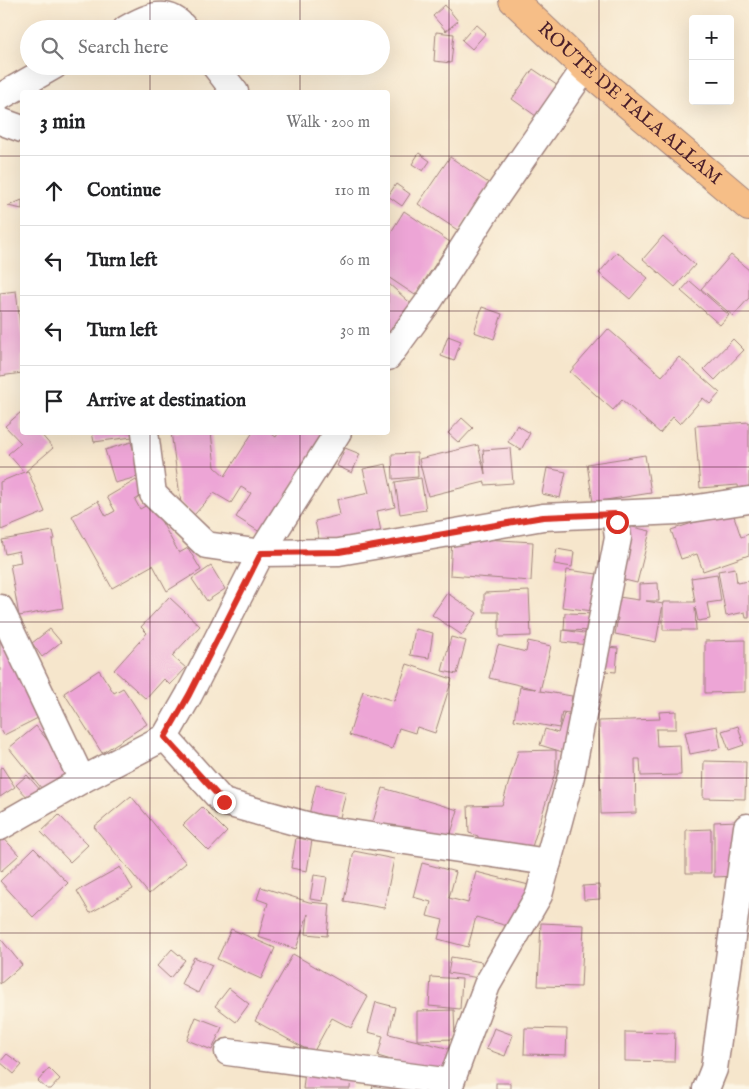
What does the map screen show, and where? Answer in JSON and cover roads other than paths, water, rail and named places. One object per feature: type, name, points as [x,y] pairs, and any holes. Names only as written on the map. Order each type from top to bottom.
[{"type":"main road","name":"ROUTE DE TALA ALLAM","points":[[512,0],[584,68],[749,207]]},
{"type":"street","points":[[147,20],[168,14],[177,20]]},
{"type":"street","points":[[390,354],[429,301],[489,207],[584,68]]},
{"type":"street","points":[[0,97],[38,75]]},
{"type":"street","points":[[222,75],[233,90]]},
{"type":"street","points":[[0,121],[20,128]]},
{"type":"street","points":[[145,435],[153,494],[206,545],[261,553],[339,552],[543,517],[678,512],[749,500]]},
{"type":"street","points":[[0,828],[82,780],[165,737],[189,695],[261,553],[336,435]]},
{"type":"street","points":[[228,1052],[448,1086],[487,984],[540,895],[571,776],[618,538],[615,514]]},
{"type":"street","points":[[0,608],[82,780]]},
{"type":"street","points":[[165,737],[224,802],[317,828],[548,862]]},
{"type":"street","points":[[713,1082],[747,826]]}]
